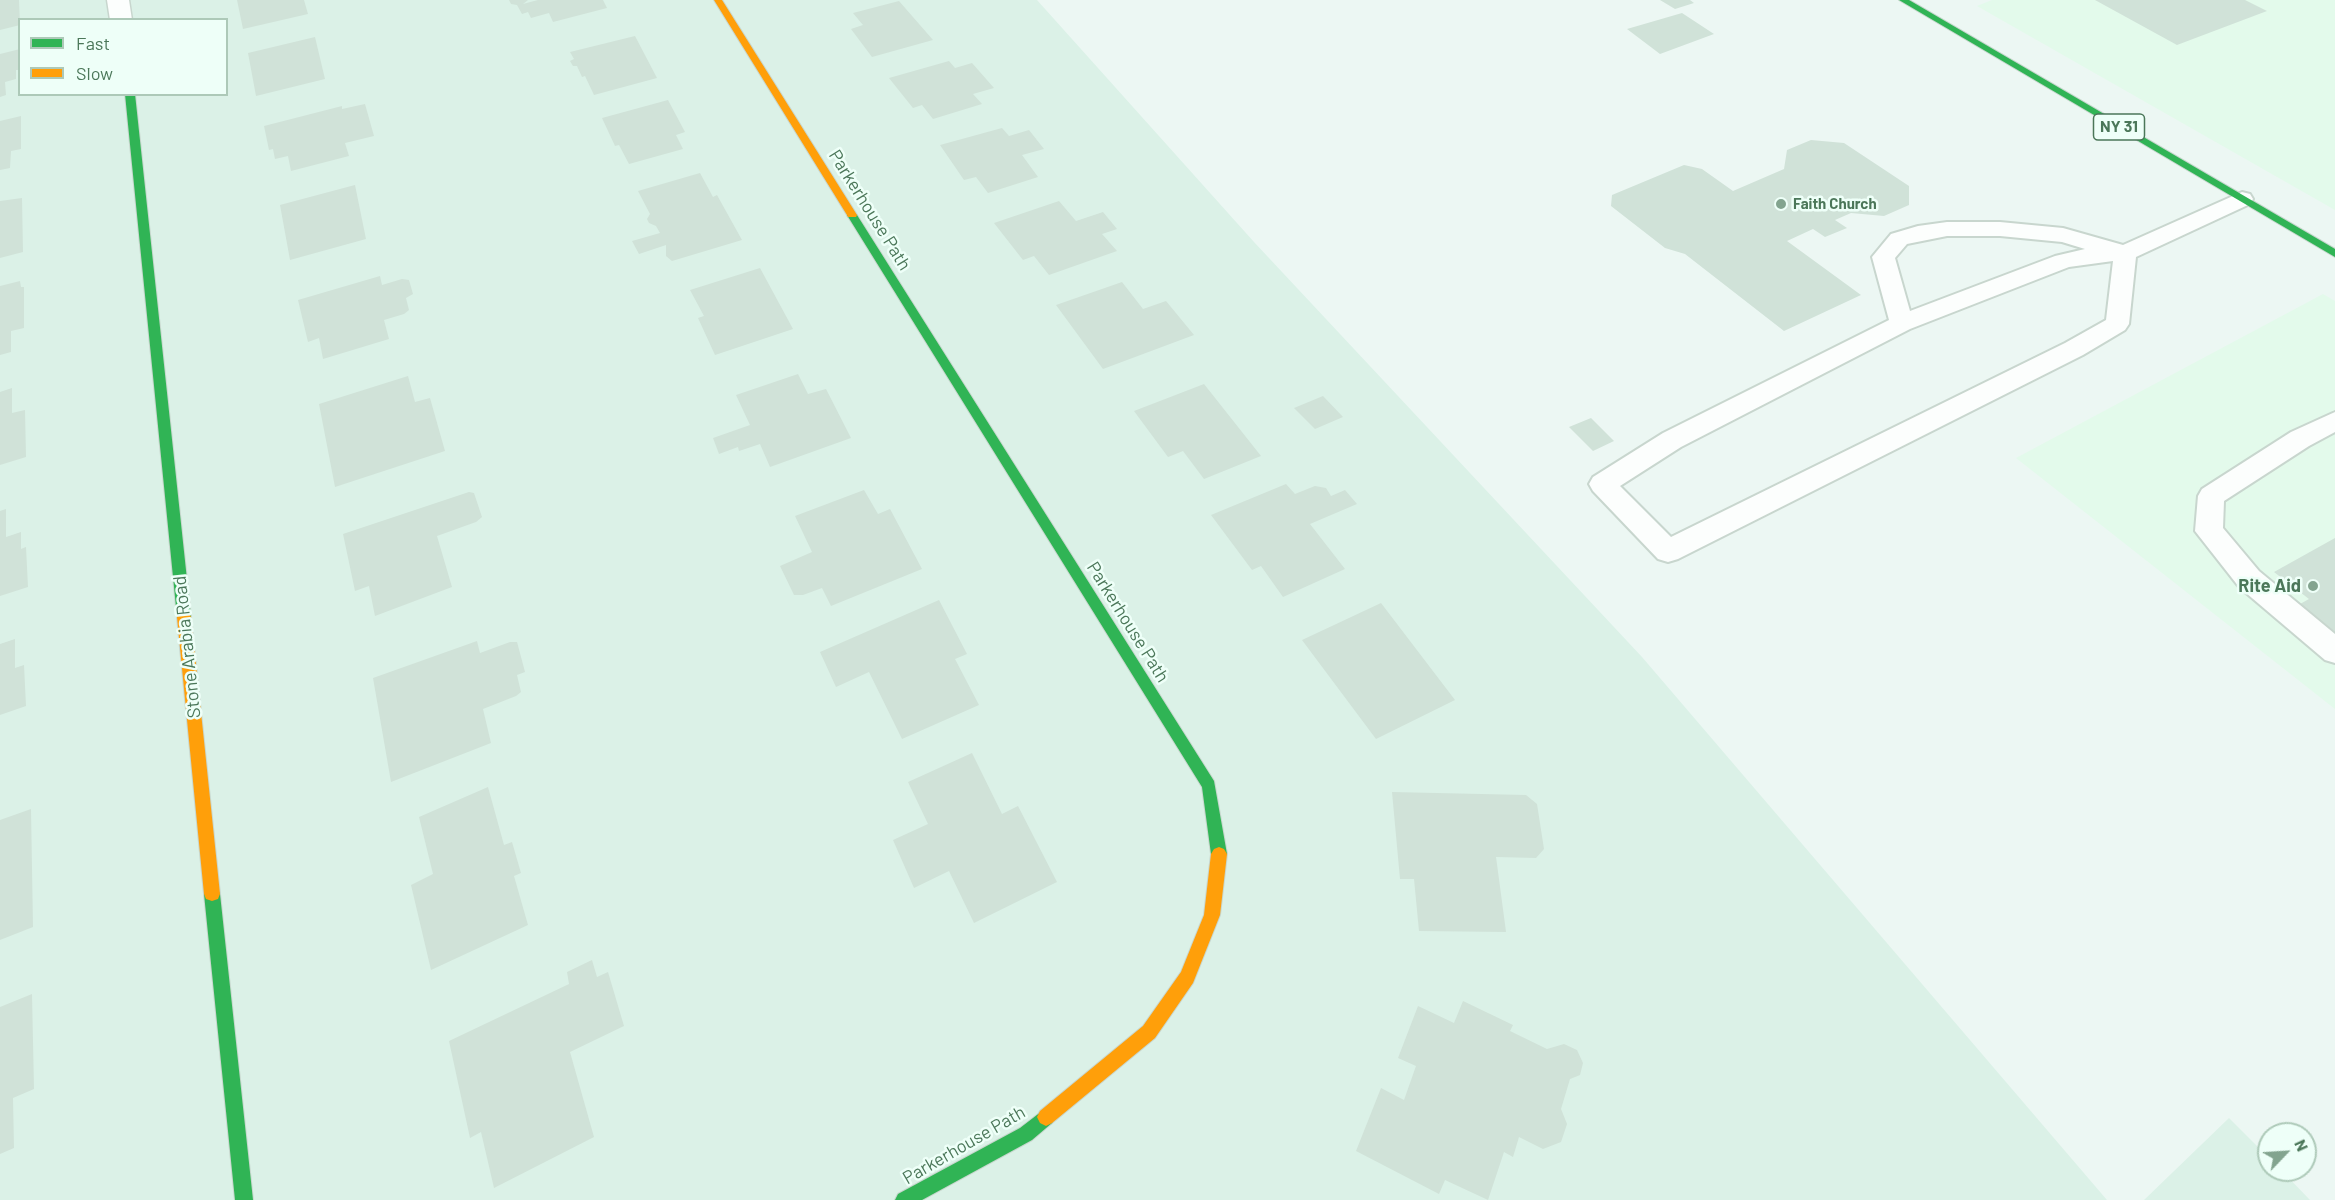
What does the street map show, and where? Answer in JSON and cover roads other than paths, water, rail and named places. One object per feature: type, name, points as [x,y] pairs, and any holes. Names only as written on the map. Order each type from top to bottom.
[{"type":"street","points":[[118,0],[121,18]]},
{"type":"street","name":"Parkerhouse Path","points":[[718,0],[1209,786],[1219,848],[1220,858],[1212,915],[1187,977],[1149,1032],[1026,1134],[904,1200]]},
{"type":"street","name":"NY 31","points":[[1903,0],[2335,254]]},
{"type":"street","name":"Stone Arabia Road","points":[[130,96],[244,1200]]},
{"type":"lane","points":[[2125,253],[2117,324],[2073,349],[1668,551],[1602,484],[1672,440],[1902,324],[2063,261],[2091,255],[2125,253],[2241,199]]},
{"type":"lane","points":[[1902,324],[1883,256],[1899,239],[1918,233],[1947,229],[2021,231],[2062,235],[2125,253]]},
{"type":"lane","points":[[2335,421],[2300,439],[2211,496],[2209,531],[2249,579],[2335,651]]},
{"type":"place","name":"Faith Church","points":[[1781,204]]},
{"type":"place","name":"Rite Aid","points":[[2313,586]]}]
